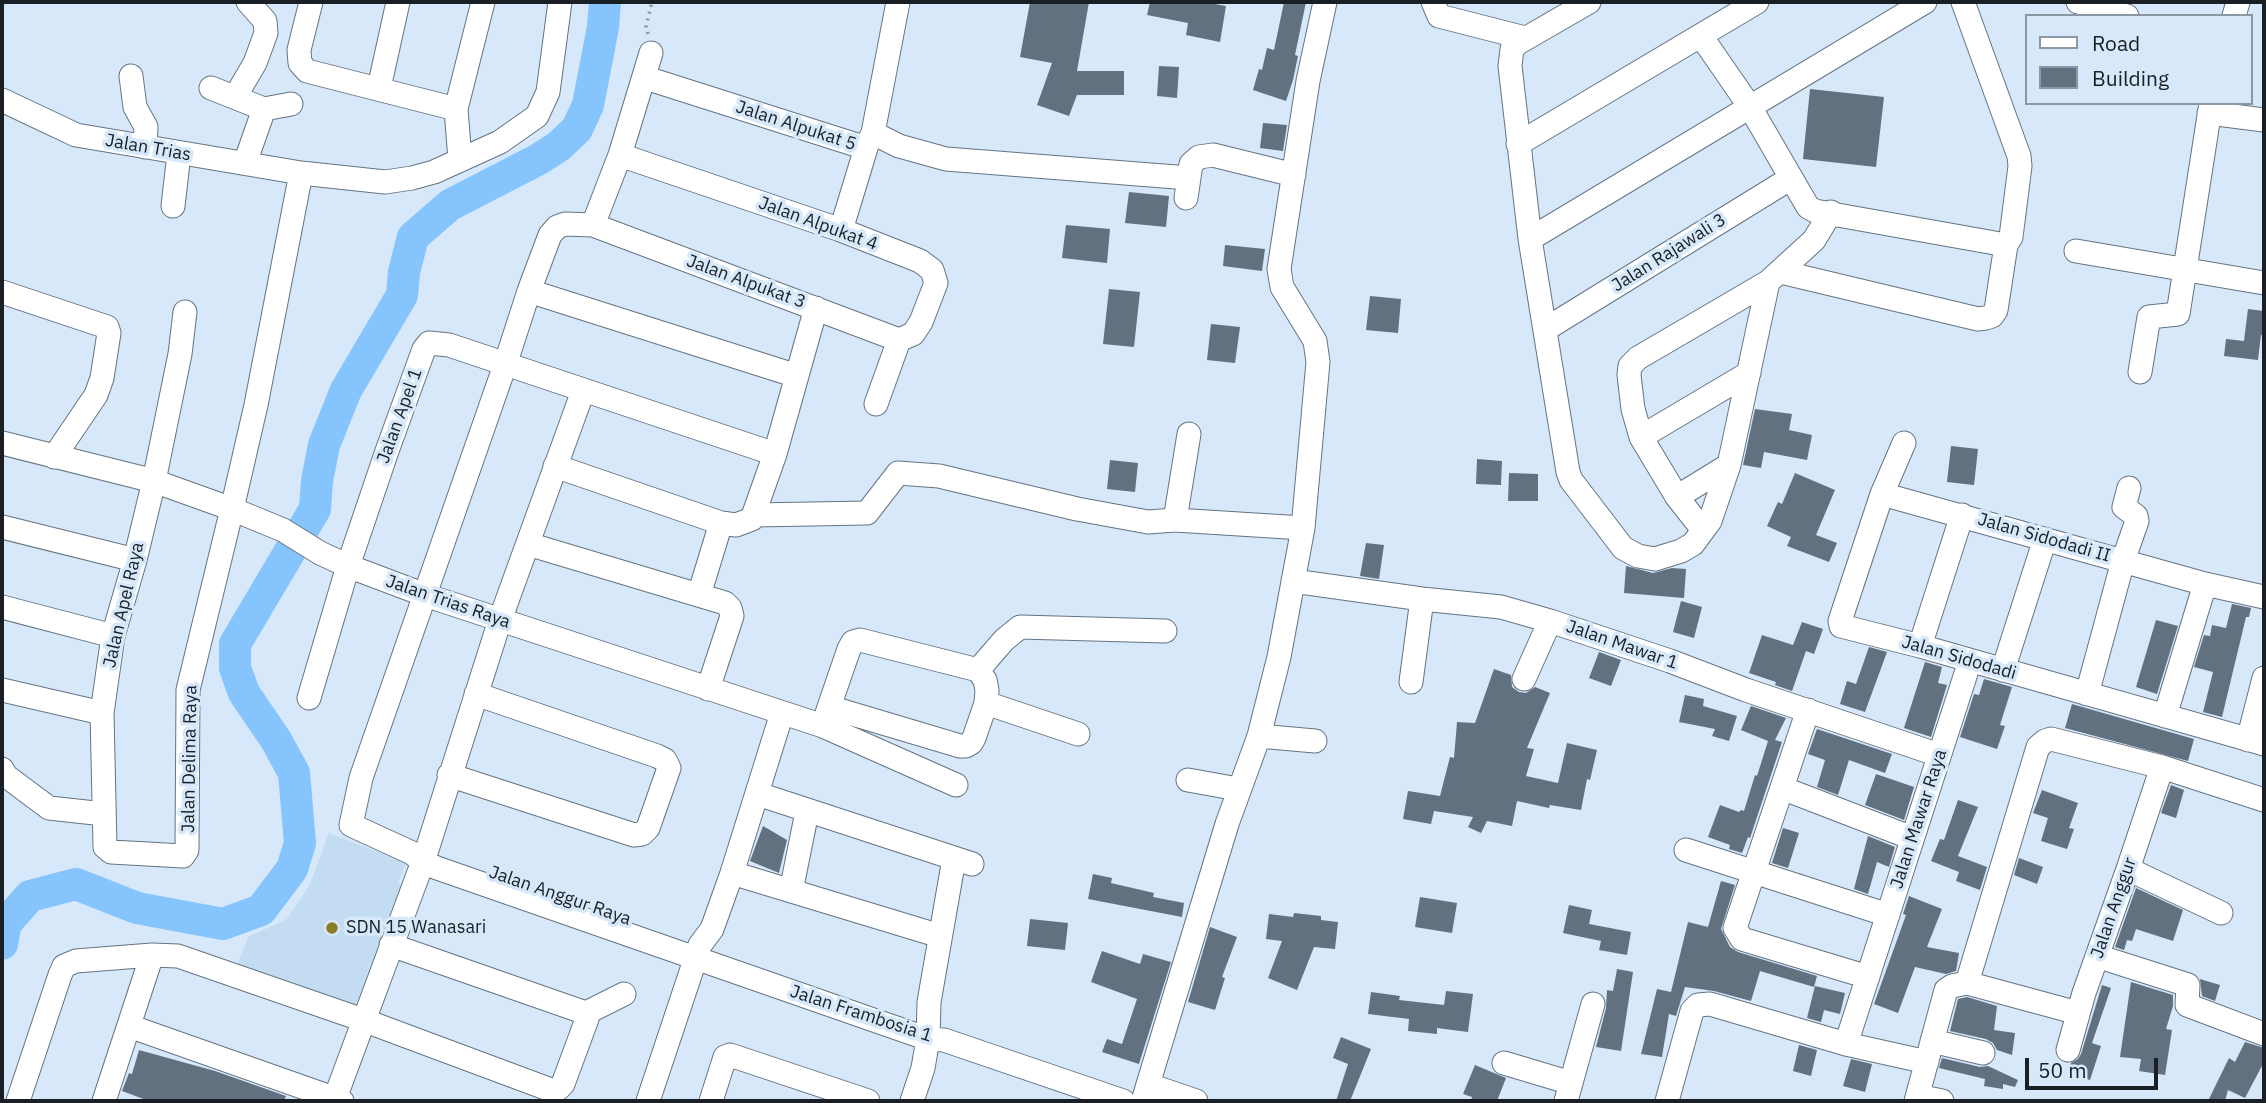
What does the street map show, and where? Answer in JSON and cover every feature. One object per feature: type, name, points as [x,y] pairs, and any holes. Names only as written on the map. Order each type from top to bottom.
[{"type":"street","points":[[235,97],[255,63],[266,33],[265,21],[248,2]]},
{"type":"street","points":[[312,2],[299,50],[300,63],[307,71],[456,109]]},
{"type":"street","points":[[379,88],[398,2]]},
{"type":"street","points":[[460,160],[456,109],[483,2]]},
{"type":"street","name":"Jalan Trias","points":[[2,100],[76,135],[301,173],[385,182],[434,172],[500,142],[537,116],[548,92],[560,2]]},
{"type":"street","points":[[898,2],[869,141],[946,159],[1187,188],[1191,164],[1199,157],[1213,155],[1294,175]]},
{"type":"street","points":[[1196,1101],[1146,1093],[1238,789],[1259,736],[1279,657],[1303,528],[1318,362],[1315,341],[1282,287],[1279,269],[1308,81],[1325,2]]},
{"type":"street","points":[[1589,2],[1525,38],[1512,50],[1510,58],[1530,239],[1568,472],[1571,480],[1623,548],[1638,556],[1655,559],[1681,551],[1693,544],[1710,521],[1729,465],[1774,277]]},
{"type":"street","points":[[1518,144],[1757,2]]},
{"type":"street","points":[[1530,239],[1925,2]]},
{"type":"street","points":[[1774,277],[1978,319],[1992,316],[1996,310],[2006,245],[2011,237],[2020,166],[1963,2]]},
{"type":"street","points":[[2078,2],[2120,14]]},
{"type":"street","points":[[1434,6],[1439,16],[1525,38]]},
{"type":"street","points":[[1701,36],[1750,107],[1808,207],[1815,211],[2006,245]]},
{"type":"street","points":[[425,595],[550,235],[557,227],[565,224],[593,225],[646,78],[651,53]]},
{"type":"street","points":[[131,76],[135,107],[146,127],[145,147]]},
{"type":"street","name":"Jalan Alpukat 5","points":[[646,78],[869,141],[841,230]]},
{"type":"street","points":[[211,88],[264,109],[291,104]]},
{"type":"street","points":[[2140,372],[2149,317],[2178,314],[2210,108],[2264,120]]},
{"type":"street","points":[[246,163],[264,109]]},
{"type":"street","points":[[173,206],[179,154]]},
{"type":"street","name":"Jalan Alpukat 4","points":[[620,155],[841,230],[920,261],[932,270],[936,283],[921,322],[913,334],[899,340]]},
{"type":"street","points":[[232,509],[256,405],[301,173]]},
{"type":"street","name":"Jalan Rajawali 3","points":[[1546,329],[1791,178]]},
{"type":"street","points":[[1703,530],[1677,497],[1641,437],[1633,409],[1630,366],[1774,277],[1814,240],[1831,212]]},
{"type":"street","name":"Jalan Alpukat 3","points":[[593,225],[899,340]]},
{"type":"street","points":[[2076,251],[2264,283]]},
{"type":"street","points":[[529,291],[797,376]]},
{"type":"street","points":[[2,292],[107,327],[109,333],[102,378],[96,395],[54,457]]},
{"type":"street","points":[[555,466],[721,523],[736,525],[752,519],[775,454],[816,308]]},
{"type":"street","name":"Jalan Apel Raya","points":[[104,814],[102,713],[113,636],[154,481],[180,354],[185,312]]},
{"type":"street","points":[[876,404],[899,340]]},
{"type":"street","name":"Jalan Apel 1","points":[[348,566],[424,349],[429,343],[449,345],[505,365]]},
{"type":"street","points":[[505,365],[775,454]]},
{"type":"street","points":[[1641,437],[1749,373]]},
{"type":"street","points":[[129,1026],[337,1100],[391,945],[415,853],[449,775],[500,620],[583,391]]},
{"type":"street","points":[[1175,520],[1189,434]]},
{"type":"street","name":"Jalan Trias Raya","points":[[2,443],[154,481],[283,530],[320,553],[348,566],[425,595],[782,713],[826,717]]},
{"type":"street","name":"Jalan Sidodadi","points":[[1904,443],[1882,494],[1840,621],[1841,626],[2256,742]]},
{"type":"street","points":[[1677,497],[1729,465]]},
{"type":"street","points":[[754,515],[867,513],[898,473],[939,476],[1127,519],[1159,523],[1175,520],[1303,528]]},
{"type":"street","points":[[2087,694],[2123,561],[2137,521],[2136,516],[2124,507],[2129,488]]},
{"type":"street","name":"Jalan Sidodadi II","points":[[1882,494],[2205,584],[2264,597]]},
{"type":"street","name":"Jalan Delima Raya","points":[[104,814],[104,847],[107,851],[183,856],[187,853],[188,690],[232,509]]},
{"type":"street","points":[[1920,646],[1962,515]]},
{"type":"street","points":[[699,595],[721,523]]},
{"type":"street","points":[[2,527],[135,560]]},
{"type":"street","points":[[2003,670],[2045,539]]},
{"type":"street","points":[[527,544],[725,603],[732,616],[708,689]]},
{"type":"street","points":[[309,698],[348,566]]},
{"type":"street","name":"Jalan Mawar 1","points":[[1293,580],[1422,599],[1484,603],[1550,621],[1939,755]]},
{"type":"street","points":[[2165,716],[2205,584]]},
{"type":"street","name":"Jalan Anggur Raya","points":[[425,595],[361,778],[351,825],[415,853],[706,948]]},
{"type":"street","points":[[1411,682],[1422,599]]},
{"type":"street","points":[[2,607],[113,636]]},
{"type":"street","points":[[1524,679],[1550,621]]},
{"type":"street","points":[[978,670],[1004,640],[1020,627],[1165,631]]},
{"type":"street","points":[[860,640],[978,670],[985,680],[986,703],[971,743],[960,746],[826,717],[849,649],[853,642],[860,640]]},
{"type":"street","name":"Jalan Mawar Raya","points":[[1846,1044],[1970,661]]},
{"type":"street","points":[[2256,742],[2264,678]]},
{"type":"street","points":[[2,690],[102,713]]},
{"type":"street","points":[[449,775],[634,835],[642,834],[648,828],[658,802],[669,768],[665,760],[476,694]]},
{"type":"street","points":[[986,703],[1079,734]]},
{"type":"street","points":[[1808,710],[1735,928],[1742,939],[1868,977]]},
{"type":"street","points":[[648,1101],[732,873],[782,713]]},
{"type":"street","points":[[826,717],[957,785]]},
{"type":"street","points":[[1259,736],[1315,741]]},
{"type":"street","points":[[1968,983],[2038,747],[2051,739],[2162,767],[2264,800]]},
{"type":"street","name":"Jalan Anggur","points":[[2068,1050],[2078,1013],[2162,767]]},
{"type":"street","points":[[2,769],[6,776],[49,808],[104,814]]},
{"type":"street","points":[[1188,780],[1238,789]]},
{"type":"street","points":[[1782,788],[1912,838]]},
{"type":"street","points":[[758,794],[963,862],[940,936],[932,1026],[923,1068],[912,1101]]},
{"type":"street","points":[[791,891],[807,812]]},
{"type":"street","points":[[1686,850],[1888,915]]},
{"type":"street","points":[[2128,869],[2221,913]]},
{"type":"street","points":[[732,873],[940,936]]},
{"type":"street","points":[[391,945],[586,1013],[624,994]]},
{"type":"street","points":[[664,1101],[706,948]]},
{"type":"street","name":"Jalan Frambosia 1","points":[[706,948],[932,1026],[1123,1101]]},
{"type":"street","points":[[18,1101],[64,966],[76,961],[152,955],[178,956],[363,1020],[551,1090],[558,1089],[563,1084],[587,1019],[586,1013]]},
{"type":"street","points":[[104,1101],[152,955]]},
{"type":"street","points":[[2097,956],[2188,985],[2187,1005],[2264,1034]]},
{"type":"street","points":[[1942,1101],[1917,1099],[1946,990],[1952,986],[1968,983],[2078,1013]]},
{"type":"street","points":[[1504,1063],[1568,1092],[1593,1004]]},
{"type":"street","points":[[1672,1100],[1692,1011],[1698,1005],[1710,1004],[1846,1044],[1930,1052],[1983,1053]]},
{"type":"street","points":[[711,1101],[725,1057],[730,1055],[868,1101]]},
{"type":"path","points":[[651,53],[646,27],[652,2]]},
{"type":"shaded area","name":"SDN 15 Wanasari","points":[[329,833],[406,863],[398,884],[413,888],[363,1020],[233,975],[248,937],[287,919],[310,884]]},
{"type":"building","points":[[1030,2],[1089,2],[1077,71],[1124,71],[1124,95],[1077,95],[1069,116],[1037,105],[1052,63],[1020,57]]},
{"type":"building","points":[[1150,2],[1203,2],[1226,6],[1220,42],[1186,35],[1188,23],[1147,15]]},
{"type":"building","points":[[1284,2],[1306,2],[1295,55],[1298,56],[1286,101],[1253,90],[1259,69],[1262,70],[1267,48],[1274,50]]},
{"type":"building","points":[[1159,66],[1179,67],[1177,98],[1157,96]]},
{"type":"building","points":[[1810,89],[1884,97],[1876,167],[1803,159]]},
{"type":"building","points":[[1263,123],[1287,125],[1283,151],[1260,148]]},
{"type":"building","points":[[1129,192],[1169,196],[1166,227],[1125,223]]},
{"type":"building","points":[[1066,225],[1110,229],[1107,263],[1062,258]]},
{"type":"building","points":[[1225,245],[1265,249],[1262,271],[1223,266]]},
{"type":"building","points":[[1109,289],[1140,292],[1134,347],[1103,344]]},
{"type":"building","points":[[1370,296],[1401,299],[1398,333],[1366,330]]},
{"type":"building","points":[[2248,309],[2264,311],[2264,335],[2261,335],[2258,360],[2224,356],[2226,339],[2244,341]]},
{"type":"building","points":[[1211,324],[1240,327],[1235,363],[1207,360]]},
{"type":"building","points":[[1755,409],[1792,414],[1789,430],[1812,435],[1807,460],[1764,452],[1761,468],[1743,465]]},
{"type":"building","points":[[1951,446],[1978,449],[1974,485],[1947,482]]},
{"type":"building","points":[[1477,459],[1502,461],[1501,485],[1476,484]]},
{"type":"building","points":[[1110,460],[1138,463],[1135,492],[1107,489]]},
{"type":"building","points":[[1509,473],[1538,474],[1538,501],[1508,501]]},
{"type":"building","points":[[1795,473],[1835,490],[1816,535],[1837,543],[1829,562],[1787,546],[1791,537],[1767,526],[1778,502],[1782,504]]},
{"type":"building","points":[[1366,543],[1384,545],[1379,579],[1360,576]]},
{"type":"building","points":[[1626,566],[1653,573],[1672,568],[1686,569],[1684,598],[1624,593]]},
{"type":"building","points":[[1681,601],[1702,607],[1694,638],[1673,632]]},
{"type":"building","points":[[2232,604],[2251,608],[2249,617],[2246,617],[2222,717],[2203,712],[2213,672],[2194,667],[2204,635],[2210,636],[2212,625],[2226,628]]},
{"type":"building","points":[[2156,620],[2178,626],[2157,694],[2136,687]]},
{"type":"building","points":[[1802,622],[1823,629],[1814,654],[1806,651],[1792,691],[1775,685],[1776,682],[1749,673],[1762,635],[1793,645]]},
{"type":"building","points":[[1869,647],[1887,652],[1865,712],[1840,704],[1847,681],[1856,684]]},
{"type":"building","points":[[1599,652],[1621,660],[1611,686],[1589,678]]},
{"type":"building","points":[[1925,662],[1942,667],[1938,683],[1947,685],[1931,737],[1904,728]]},
{"type":"building","points":[[1494,669],[1511,675],[1512,687],[1519,692],[1526,693],[1535,687],[1550,693],[1527,748],[1534,749],[1526,776],[1558,783],[1567,743],[1597,750],[1590,780],[1587,779],[1581,810],[1550,805],[1549,808],[1517,801],[1512,826],[1487,821],[1481,833],[1468,827],[1473,817],[1434,811],[1431,824],[1403,819],[1408,791],[1440,796],[1450,757],[1454,758],[1457,722],[1475,723]]},
{"type":"building","points":[[1984,679],[2012,687],[2000,725],[2005,726],[1997,749],[1960,737],[1974,694],[1979,695]]},
{"type":"building","points":[[1685,695],[1704,699],[1703,706],[1737,716],[1729,741],[1712,736],[1715,729],[1679,722]]},
{"type":"building","points":[[2072,704],[2194,739],[2188,761],[2065,728]]},
{"type":"building","points":[[1751,706],[1786,718],[1775,740],[1782,742],[1750,838],[1748,837],[1742,853],[1729,849],[1730,845],[1708,837],[1720,805],[1739,812],[1744,811],[1755,775],[1757,776],[1768,741],[1741,730]]},
{"type":"building","points":[[1817,729],[1892,754],[1885,773],[1849,760],[1838,795],[1817,787],[1825,760],[1808,754]]},
{"type":"building","points":[[1876,774],[1914,787],[1904,820],[1865,805]]},
{"type":"building","points":[[2171,785],[2184,790],[2176,818],[2161,813]]},
{"type":"building","points":[[2042,790],[2078,803],[2069,828],[2074,829],[2067,849],[2041,841],[2048,818],[2033,813]]},
{"type":"building","points":[[1958,800],[1978,807],[1958,856],[1987,867],[1980,890],[1956,881],[1959,872],[1931,861],[1940,839],[1944,840]]},
{"type":"building","points":[[763,826],[787,840],[779,873],[750,861]]},
{"type":"building","points":[[1783,828],[1799,833],[1788,868],[1772,863]]},
{"type":"building","points":[[1868,836],[1895,847],[1889,867],[1877,862],[1868,894],[1854,889]]},
{"type":"building","points":[[2019,858],[2043,867],[2037,884],[2014,875]]},
{"type":"building","points":[[1093,874],[1112,878],[1111,883],[1154,893],[1153,897],[1184,903],[1182,917],[1088,899]]},
{"type":"building","points":[[1721,881],[1735,885],[1721,929],[1730,947],[1738,952],[1817,976],[1814,987],[1760,971],[1751,1001],[1714,991],[1685,987],[1676,1016],[1669,1014],[1662,1057],[1641,1054],[1657,989],[1671,992],[1688,922],[1708,927]]},
{"type":"building","points":[[2136,888],[2183,910],[2173,941],[2136,929],[2132,941],[2127,940],[2124,950],[2115,947]]},
{"type":"building","points":[[1909,896],[1942,909],[1927,947],[1959,953],[1956,971],[1946,974],[1915,967],[1898,1013],[1874,1004],[1906,915],[1903,914]]},
{"type":"building","points":[[1420,897],[1457,903],[1452,933],[1415,927]]},
{"type":"building","points":[[1569,905],[1592,910],[1589,924],[1631,932],[1627,955],[1599,950],[1601,941],[1563,933]]},
{"type":"building","points":[[1294,913],[1321,916],[1321,920],[1338,922],[1335,949],[1314,947],[1297,990],[1268,978],[1282,941],[1266,939],[1269,914],[1293,917]]},
{"type":"building","points":[[1030,919],[1068,923],[1065,950],[1027,946]]},
{"type":"building","points":[[1210,927],[1237,937],[1222,977],[1225,978],[1215,1010],[1188,1002]]},
{"type":"building","points":[[1102,951],[1140,964],[1143,954],[1171,962],[1139,1064],[1102,1052],[1107,1039],[1122,1044],[1137,999],[1091,982]]},
{"type":"building","points":[[1617,969],[1633,972],[1621,1051],[1596,1047],[1606,1008],[1607,990],[1613,991]]},
{"type":"building","points":[[2200,979],[2220,985],[2215,1001],[2202,996]]},
{"type":"building","points":[[2131,982],[2173,995],[2173,1006],[2166,1029],[2172,1030],[2165,1075],[2139,1071],[2141,1059],[2120,1057]]},
{"type":"building","points":[[2102,985],[2111,988],[2092,1043],[2101,1046],[2090,1080],[2068,1073],[2071,1063],[2081,1054]]},
{"type":"building","points":[[1815,986],[1845,993],[1840,1014],[1824,1010],[1821,1022],[1807,1018]]},
{"type":"building","points":[[1446,991],[1473,994],[1468,1032],[1437,1028],[1437,1034],[1408,1031],[1409,1019],[1368,1014],[1371,992],[1400,996],[1399,1000],[1444,1005]]},
{"type":"building","points":[[1967,997],[1997,1006],[1994,1030],[2015,1033],[2012,1055],[1997,1050],[1993,1043],[1986,1039],[1950,1031],[1958,999]]},
{"type":"building","points":[[1341,1037],[1371,1049],[1350,1101],[1336,1101],[1348,1064],[1333,1058]]},
{"type":"building","points":[[2245,1042],[2264,1048],[2264,1062],[2245,1098],[2228,1090],[2225,1101],[2208,1101],[2229,1058],[2235,1062]]},
{"type":"building","points":[[1799,1045],[1817,1050],[1811,1076],[1793,1071]]},
{"type":"building","points":[[139,1050],[215,1071],[286,1096],[284,1101],[149,1101],[122,1091],[129,1073],[132,1074]]},
{"type":"building","points":[[1942,1058],[1980,1067],[1988,1066],[2018,1080],[2015,1087],[2003,1084],[2003,1089],[1984,1086],[1985,1079],[1939,1068]]},
{"type":"building","points":[[1851,1059],[1872,1064],[1865,1092],[1843,1086]]},
{"type":"building","points":[[1475,1065],[1506,1078],[1497,1101],[1471,1101],[1472,1097],[1463,1094]]},
{"type":"waterway","points":[[2,944],[6,923],[30,896],[76,884],[137,908],[223,924],[261,910],[292,869],[300,843],[294,773],[276,740],[244,693],[235,668],[235,644],[315,509],[324,445],[346,390],[402,295],[404,272],[413,237],[450,205],[539,159],[559,146],[577,129],[588,105],[605,2]]},
{"type":"place","name":"SDN 15 Wanasari","points":[[332,928]]}]
